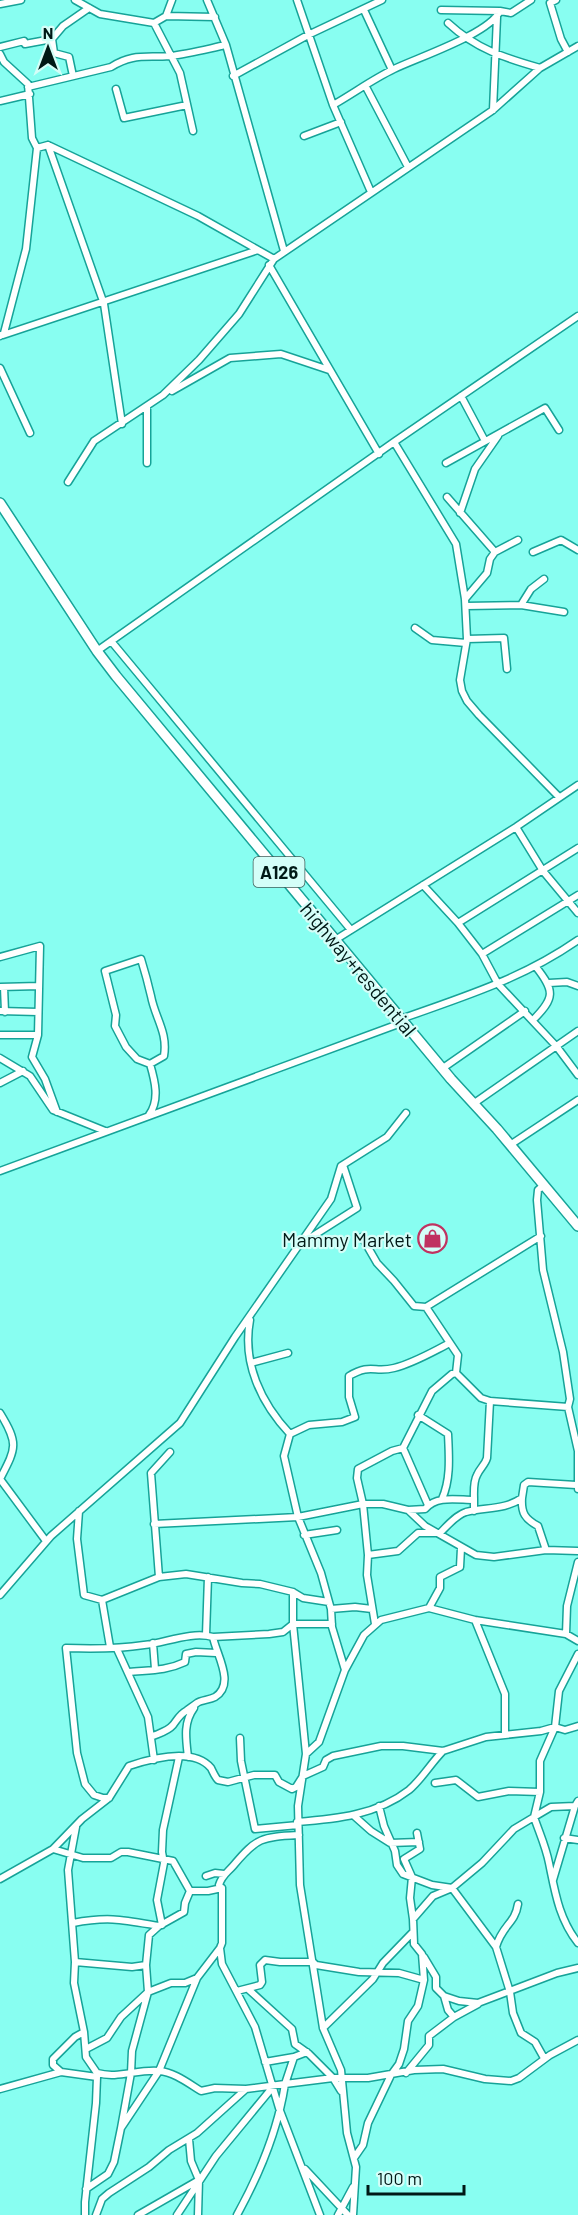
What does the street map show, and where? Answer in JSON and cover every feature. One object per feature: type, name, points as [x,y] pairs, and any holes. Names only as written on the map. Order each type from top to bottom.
[{"type":"highway","name":"highway+resdential","points":[[0,503],[97,651],[335,940],[578,1226]]},
{"type":"street","points":[[0,4],[21,0]]},
{"type":"street","points":[[75,0],[100,14],[154,22],[166,16],[215,17]]},
{"type":"street","points":[[166,16],[172,0]]},
{"type":"street","points":[[207,0],[226,45],[284,251]]},
{"type":"street","points":[[297,0],[333,105],[371,192]]},
{"type":"street","points":[[233,76],[308,35],[364,9],[375,1],[382,0]]},
{"type":"street","points":[[441,10],[511,13],[531,0]]},
{"type":"street","points":[[556,0],[550,3],[561,39],[568,52]]},
{"type":"street","points":[[0,47],[24,41],[25,44],[52,39],[63,26],[89,8]]},
{"type":"street","points":[[364,9],[392,70]]},
{"type":"street","points":[[333,105],[392,70],[467,37],[498,14]]},
{"type":"street","points":[[493,110],[494,54],[498,14]]},
{"type":"street","points":[[154,22],[180,73],[193,131]]},
{"type":"street","points":[[448,23],[494,54],[540,68]]},
{"type":"street","points":[[52,39],[54,53],[69,57],[73,76]]},
{"type":"street","points":[[0,101],[73,76],[111,67],[122,60],[138,56],[171,56],[226,45]]},
{"type":"street","points":[[68,482],[94,441],[163,395],[199,360],[239,314],[274,259],[493,110],[540,68],[578,46]]},
{"type":"street","points":[[0,54],[4,62],[28,84],[32,138],[38,148],[24,255],[1,336]]},
{"type":"street","points":[[366,87],[408,167]]},
{"type":"street","points":[[116,89],[124,118],[188,105]]},
{"type":"street","points":[[304,136],[340,122]]},
{"type":"street","points":[[38,148],[48,145],[198,216],[274,259]]},
{"type":"street","points":[[48,145],[103,301],[122,424]]},
{"type":"street","points":[[1,336],[258,249]]},
{"type":"street","points":[[269,265],[379,454]]},
{"type":"street","points":[[97,651],[578,316]]},
{"type":"street","points":[[163,395],[230,358],[281,354],[329,370]]},
{"type":"street","points":[[0,368],[30,433]]},
{"type":"street","points":[[461,396],[485,441]]},
{"type":"street","points":[[147,407],[147,463]]},
{"type":"street","points":[[446,463],[545,408],[559,430]]},
{"type":"street","points":[[460,513],[475,469],[500,433]]},
{"type":"street","points":[[394,442],[456,544],[466,606],[466,641],[460,680],[462,691],[467,701],[559,797]]},
{"type":"street","points":[[447,497],[495,552]]},
{"type":"street","points":[[465,599],[487,573],[490,559],[495,552],[518,540]]},
{"type":"street","points":[[533,552],[561,540],[578,550]]},
{"type":"street","points":[[521,605],[531,589],[544,579]]},
{"type":"street","points":[[466,606],[521,605],[564,612]]},
{"type":"street","points":[[415,628],[432,640],[466,641],[504,638],[507,669]]},
{"type":"street","points":[[111,641],[351,930]]},
{"type":"street","points":[[335,940],[516,827],[578,785]]},
{"type":"street","points":[[516,827],[543,871],[578,913]]},
{"type":"street","points":[[458,923],[578,848]]},
{"type":"street","points":[[423,885],[458,923],[482,954],[498,984],[557,1047],[578,1075]]},
{"type":"street","points":[[482,954],[578,895]]},
{"type":"street","points":[[0,1171],[498,984],[536,967],[578,940]]},
{"type":"street","points":[[0,957],[40,946],[38,1035],[32,1057],[45,1079],[57,1112]]},
{"type":"street","points":[[141,959],[166,1043],[164,1056],[150,1064],[137,1059],[126,1047],[115,1026],[116,1015],[105,971],[141,959]]},
{"type":"street","points":[[533,1020],[549,1004],[551,993],[549,983],[536,967]]},
{"type":"street","points":[[549,983],[567,982],[578,986]]},
{"type":"street","points":[[38,1012],[2,1012],[2,987],[39,986]]},
{"type":"street","points":[[443,1068],[525,1011]]},
{"type":"street","points":[[473,1104],[578,1031]]},
{"type":"street","points":[[0,1035],[38,1035]]},
{"type":"street","points":[[0,1058],[30,1076],[53,1110],[105,1131]]},
{"type":"street","points":[[148,1116],[153,1109],[156,1095],[150,1064]]},
{"type":"street","points":[[0,1083],[23,1071]]},
{"type":"street","points":[[510,1145],[578,1100]]},
{"type":"street","points":[[0,1595],[46,1541],[180,1423],[202,1386],[331,1199],[340,1166],[387,1137],[406,1113]]},
{"type":"street","points":[[301,1244],[357,1208],[343,1165]]},
{"type":"street","points":[[544,1185],[538,1190],[537,1200],[543,1270],[563,1353],[570,1399],[568,1407],[575,1420],[578,1451],[577,1486],[528,1482],[524,1485],[521,1508],[526,1518],[538,1526],[546,1550]]},
{"type":"street","points":[[362,1237],[377,1263],[414,1306],[426,1307],[541,1236]]},
{"type":"street","points":[[426,1307],[458,1355],[456,1373]]},
{"type":"street","points":[[251,1316],[247,1337],[250,1364],[256,1384],[280,1423],[290,1434]]},
{"type":"street","points":[[345,1670],[321,1573],[298,1517],[284,1456],[290,1434],[309,1425],[342,1422],[355,1417],[349,1397],[349,1377],[362,1369],[392,1368],[414,1361],[450,1343]]},
{"type":"street","points":[[250,1364],[288,1353]]},
{"type":"street","points":[[456,1373],[481,1398],[490,1401],[568,1407]]},
{"type":"street","points":[[428,1506],[403,1448],[432,1391],[456,1373]]},
{"type":"street","points":[[570,1399],[578,1393]]},
{"type":"street","points":[[474,1511],[474,1485],[477,1474],[485,1465],[487,1458],[490,1401]]},
{"type":"street","points":[[0,1413],[11,1432],[14,1453],[0,1479],[46,1541]]},
{"type":"street","points":[[418,1415],[448,1434],[449,1465],[446,1490],[442,1499]]},
{"type":"street","points":[[375,1624],[367,1575],[368,1555],[363,1504],[357,1478],[358,1469],[392,1451],[403,1448]]},
{"type":"street","points":[[159,1577],[151,1473],[170,1452]]},
{"type":"street","points":[[368,1555],[398,1551],[418,1533],[440,1533],[458,1516],[513,1504],[522,1498]]},
{"type":"street","points":[[154,1524],[298,1517],[363,1504],[383,1504],[408,1510],[425,1509],[442,1499],[474,1500]]},
{"type":"street","points":[[408,1510],[425,1526],[476,1555],[494,1557],[546,1550],[578,1551]]},
{"type":"street","points":[[79,1511],[76,1539],[84,1596],[102,1600],[159,1577],[186,1574],[260,1584],[293,1592],[303,1598],[330,1606],[372,1609]]},
{"type":"street","points":[[304,1535],[337,1530]]},
{"type":"street","points":[[429,1608],[440,1588],[440,1577],[460,1567],[461,1548]]},
{"type":"street","points":[[566,1634],[567,1606],[578,1562]]},
{"type":"street","points":[[188,1757],[185,1730],[188,1716],[198,1702],[215,1697],[222,1689],[225,1678],[222,1663],[209,1636],[208,1577]]},
{"type":"street","points":[[293,1592],[293,1624],[306,1754],[298,1796],[297,1846],[300,1885],[323,2028],[341,2070],[347,2133],[354,2158],[353,2215]]},
{"type":"street","points":[[102,1600],[113,1648],[129,1672],[146,1709],[153,1736],[154,1760]]},
{"type":"street","points":[[306,1754],[319,1742],[345,1670],[364,1635],[381,1620],[429,1608],[475,1620],[566,1634],[578,1641]]},
{"type":"street","points":[[475,1620],[505,1694],[505,1734]]},
{"type":"street","points":[[109,1798],[94,1795],[85,1784],[77,1753],[66,1648],[113,1648],[153,1643],[171,1638],[269,1634],[282,1632],[293,1624],[332,1624]]},
{"type":"street","points":[[153,1643],[155,1669]]},
{"type":"street","points":[[129,1672],[167,1670],[185,1662],[186,1654],[216,1653]]},
{"type":"street","points":[[577,1940],[563,1918],[552,1884],[549,1862],[534,1817],[540,1792],[540,1761],[555,1727],[559,1691],[578,1654]]},
{"type":"street","points":[[153,1736],[171,1727],[183,1712],[194,1707]]},
{"type":"street","points":[[240,1738],[241,1761],[255,1829],[325,1821],[379,1806],[409,1790],[443,1751],[461,1744],[505,1734],[541,1731],[555,1727],[565,1730],[578,1726]]},
{"type":"street","points":[[0,1879],[53,1849],[109,1798],[129,1766],[172,1756],[188,1757],[204,1763],[218,1780],[228,1782],[245,1776],[275,1775],[279,1782],[292,1789],[303,1776],[323,1767],[326,1760],[333,1756],[381,1746],[443,1751]]},
{"type":"street","points":[[161,1925],[158,1894],[163,1877],[163,1830],[179,1757]]},
{"type":"street","points":[[435,1783],[456,1780],[478,1797],[509,1791],[540,1792]]},
{"type":"street","points":[[413,1919],[433,1896],[452,1888],[482,1863],[514,1829],[551,1807],[577,1804],[564,1838],[552,1884]]},
{"type":"street","points":[[379,1806],[390,1843],[395,1851],[397,1865],[404,1874],[432,1885],[452,1888],[496,1947],[510,1992],[513,2013],[521,2033],[535,2042],[544,2058]]},
{"type":"street","points":[[353,1815],[370,1831],[390,1843],[419,1842]]},
{"type":"street","points":[[77,1825],[68,1870],[73,1923],[74,1983],[84,2032],[86,2057],[97,2075],[85,2215]]},
{"type":"street","points":[[417,1833],[420,1849],[404,1859],[412,1877],[410,1898],[414,1944],[436,1977],[436,1988],[444,1996],[459,2001],[478,2003]]},
{"type":"street","points":[[121,2128],[159,2071],[197,1978],[222,1944],[222,1888],[219,1885],[224,1874],[231,1869],[242,1854],[266,1837],[299,1835]]},
{"type":"street","points":[[564,1838],[578,1840]]},
{"type":"street","points":[[53,1849],[83,1858],[111,1858],[122,1852],[128,1852],[164,1858],[173,1861],[190,1891]]},
{"type":"street","points":[[207,1876],[224,1874]]},
{"type":"street","points":[[190,1891],[222,1888]]},
{"type":"street","points":[[86,2189],[108,2174],[114,2162],[131,2073],[132,2051],[148,1992],[146,1965],[149,1935],[184,1912],[190,1891]]},
{"type":"street","points":[[496,1947],[499,1934],[516,1916],[518,1904]]},
{"type":"street","points":[[73,1923],[112,1918],[161,1925]]},
{"type":"street","points":[[323,2028],[373,1979],[413,1932]]},
{"type":"street","points":[[220,1948],[222,1964],[255,2027],[279,2108],[304,2167],[320,2215]]},
{"type":"street","points":[[354,2158],[363,2145],[368,2122],[391,2075],[399,2064],[404,2049],[408,2021],[418,2006],[424,1980],[422,1953]]},
{"type":"street","points":[[237,1991],[248,1989],[262,1982],[260,1965],[265,1960],[312,1962],[316,1965],[359,1972],[399,1973],[424,1980]]},
{"type":"street","points":[[75,1962],[132,1968],[146,1965]]},
{"type":"street","points":[[406,2073],[429,2045],[429,2036],[478,2003],[557,1973],[578,1968]]},
{"type":"street","points":[[86,2049],[108,2038],[121,2017],[148,1992],[171,1983],[185,1983],[197,1978]]},
{"type":"street","points":[[248,1989],[292,2029],[295,2043],[333,2078],[344,2094]]},
{"type":"street","points":[[444,1996],[448,2010],[454,2018]]},
{"type":"street","points":[[61,2072],[53,2065],[53,2059],[75,2037],[84,2032]]},
{"type":"street","points":[[0,2089],[61,2072],[115,2076],[159,2071],[173,2074],[201,2091],[215,2088],[273,2087],[333,2078],[443,2069],[485,2079],[511,2081],[519,2078],[544,2058],[578,2040]]},
{"type":"street","points":[[265,2062],[294,2057],[307,2052]]},
{"type":"street","points":[[237,2215],[250,2191],[274,2134],[285,2084],[294,2057]]},
{"type":"street","points":[[177,2215],[216,2156],[273,2087]]},
{"type":"street","points":[[96,2215],[102,2199],[149,2167],[169,2150],[189,2139],[246,2089]]},
{"type":"street","points":[[189,2139],[191,2161],[199,2180],[198,2215]]},
{"type":"street","points":[[304,2167],[348,2215]]},
{"type":"street","points":[[138,2215],[199,2180]]},
{"type":"street","points":[[338,2215],[354,2184]]},
{"type":"place","name":"Mammy Market","points":[[433,1239]]}]
